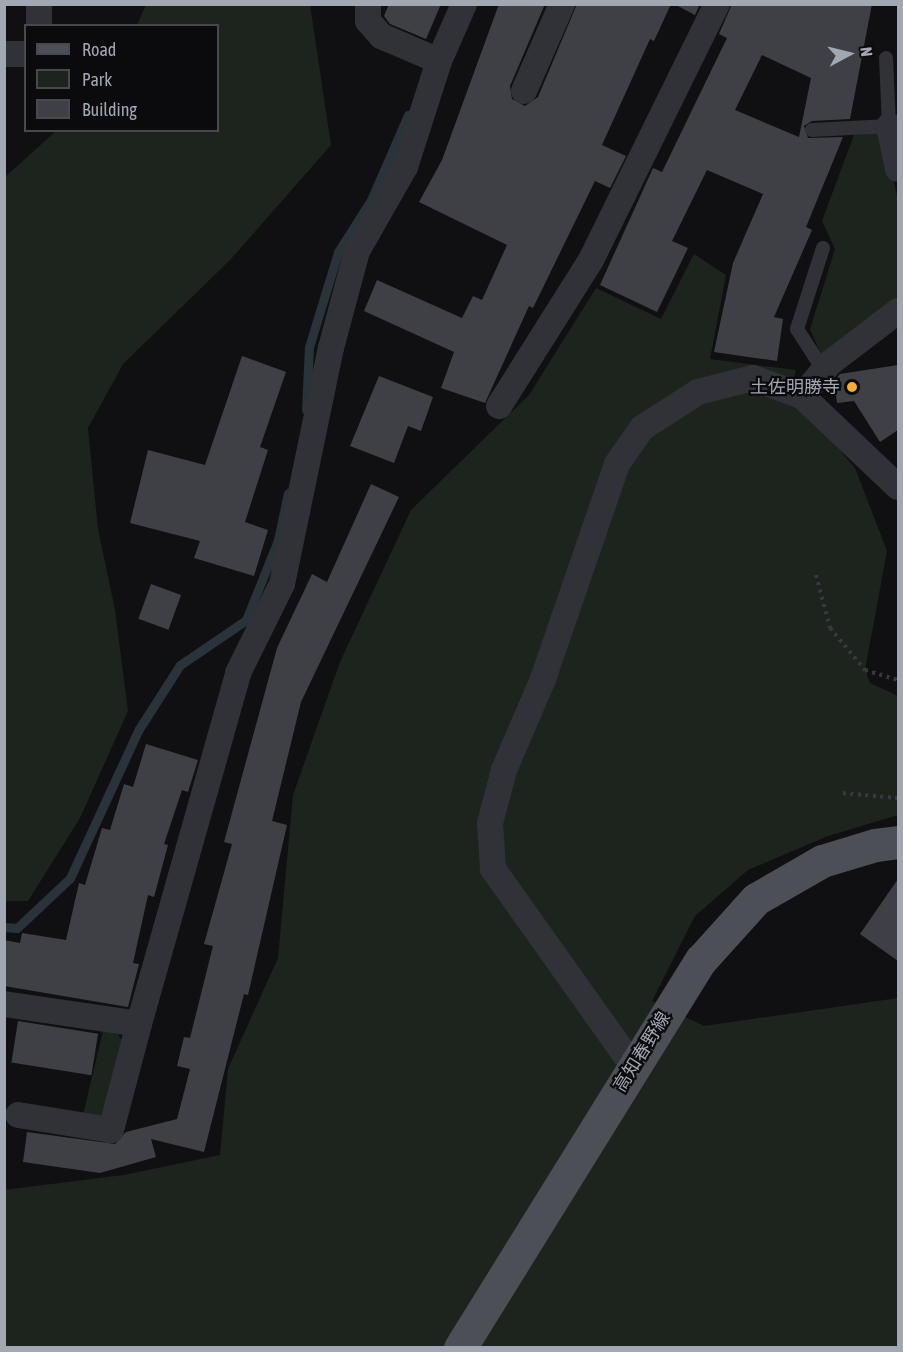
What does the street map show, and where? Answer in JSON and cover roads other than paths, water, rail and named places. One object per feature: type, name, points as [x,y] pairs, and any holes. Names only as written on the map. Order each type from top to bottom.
[{"type":"main road","name":"高知春野線","points":[[460,1347],[701,960],[756,899],[822,861],[875,845],[898,842]]},
{"type":"street","points":[[39,4],[39,24]]},
{"type":"street","points":[[368,4],[368,21],[381,36],[439,61]]},
{"type":"street","points":[[18,1115],[111,1130],[237,673],[282,584],[331,348],[357,251],[405,166],[439,61],[464,4]]},
{"type":"street","points":[[524,91],[562,4]]},
{"type":"street","points":[[499,406],[591,260],[717,4]]},
{"type":"street","points":[[4,54],[24,54]]},
{"type":"street","points":[[889,126],[898,169]]},
{"type":"street","points":[[802,396],[856,340],[898,311]]},
{"type":"street","points":[[633,1066],[493,869],[490,823],[504,770],[543,680],[617,464],[642,428],[698,392],[753,378],[802,396],[898,487]]},
{"type":"street","points":[[4,1004],[139,1024]]},
{"type":"lane","points":[[812,130],[889,126],[886,57]]},
{"type":"lane","points":[[823,248],[797,329],[824,371]]},
{"type":"waterway","points":[[306,410],[309,347],[338,252],[371,200],[408,115]]},
{"type":"waterway","points":[[4,927],[17,928],[70,878],[139,729],[180,665],[246,620],[278,540],[288,493]]},
{"type":"place","name":"土佐明勝寺","points":[[852,387]]}]
